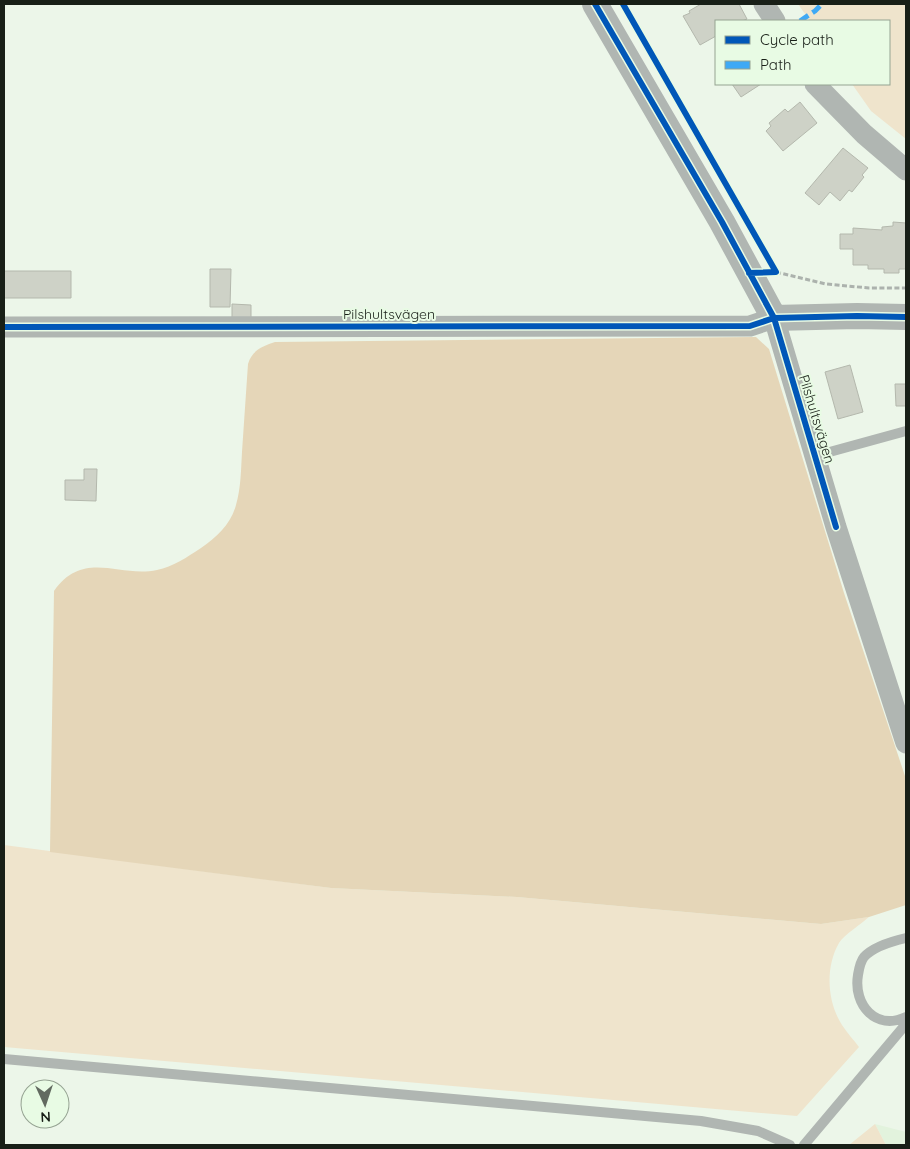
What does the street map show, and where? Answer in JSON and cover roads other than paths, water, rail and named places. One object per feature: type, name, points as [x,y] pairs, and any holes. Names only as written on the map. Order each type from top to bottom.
[{"type":"street","name":"Pilshultsvägen","points":[[595,4],[722,222],[774,318],[815,456],[906,743]]},
{"type":"street","points":[[764,4],[774,20]]},
{"type":"street","points":[[816,85],[864,134],[906,170]]},
{"type":"street","points":[[774,318],[906,317]]},
{"type":"street","name":"Pilshultsvägen","points":[[4,327],[750,326],[774,318]]},
{"type":"lane","points":[[815,456],[906,431]]},
{"type":"lane","points":[[906,938],[882,946],[864,957],[860,964],[857,983],[861,1004],[877,1019],[889,1021],[906,1017]]},
{"type":"lane","points":[[804,1145],[906,1024]]},
{"type":"lane","points":[[4,1059],[701,1121],[758,1131],[790,1145]]}]
